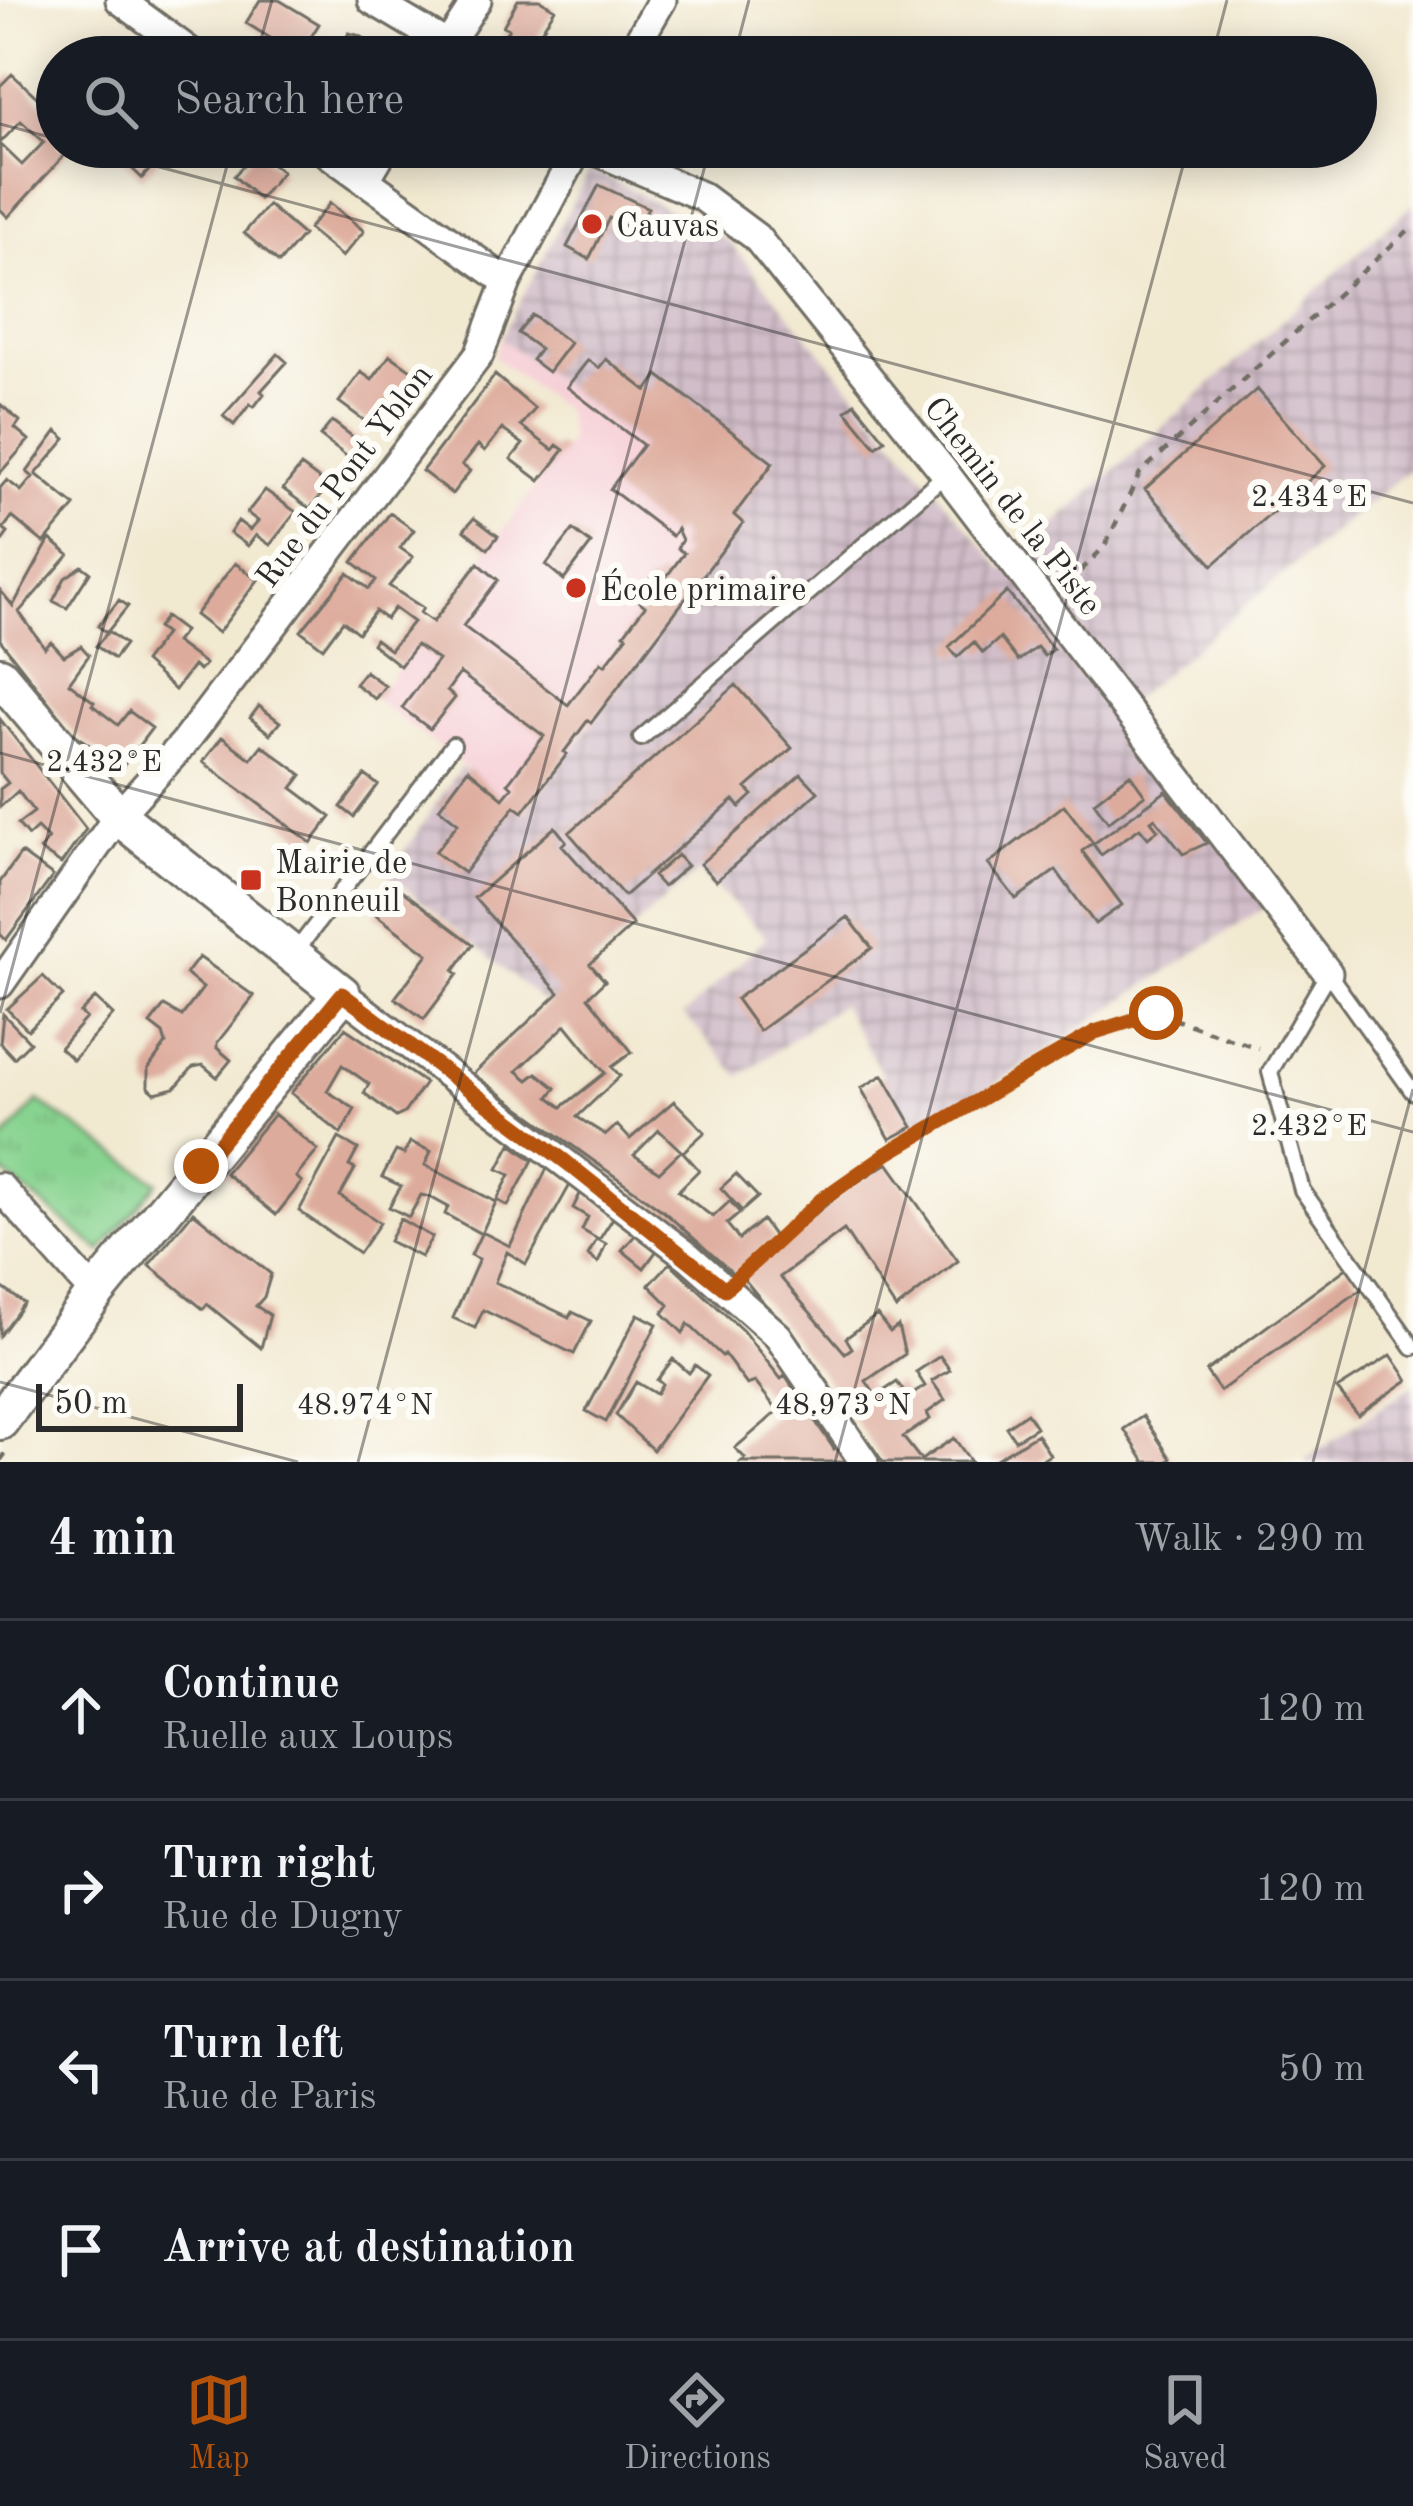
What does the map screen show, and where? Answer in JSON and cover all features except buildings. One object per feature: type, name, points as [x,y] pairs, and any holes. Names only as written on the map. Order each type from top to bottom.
[{"type":"street","points":[[120,0],[169,36]]},
{"type":"street","points":[[371,0],[423,36]]},
{"type":"street","points":[[454,36],[477,0]]},
{"type":"street","points":[[641,36],[662,0]]},
{"type":"street","points":[[347,168],[507,282]]},
{"type":"street","points":[[364,181],[372,168]]},
{"type":"street","name":"Rue du Pont Yblon","points":[[0,984],[118,816],[184,743],[479,356],[507,282],[571,168]]},
{"type":"street","name":"Chemin de la Piste","points":[[634,168],[701,196],[756,237],[946,474],[1328,973]]},
{"type":"street","points":[[0,676],[118,816],[342,994],[566,1162],[778,1336],[863,1462]]},
{"type":"street","points":[[0,1421],[95,1294],[342,994]]},
{"type":"street","points":[[0,1187],[95,1294]]},
{"type":"lane","points":[[641,738],[946,474]]},
{"type":"lane","points":[[293,955],[453,745]]},
{"type":"lane","points":[[1413,1092],[1328,973],[1270,1072],[1302,1190],[1413,1347]]},
{"type":"path","points":[[1047,606],[1105,546],[1140,473],[1413,226]]},
{"type":"path","points":[[725,1289],[821,1200],[888,1153],[1095,1032],[1156,1013],[1228,1040],[1281,1053]]},
{"type":"shaded area","points":[[590,169],[727,240],[1003,570],[1413,204],[1413,466],[1120,710],[1277,899],[918,1135],[841,1004],[740,1076],[684,1015],[767,937],[698,871],[546,1004],[389,874],[461,767],[524,814],[743,523],[501,338]]},
{"type":"shaded area","name":"École primaire","points":[[501,338],[743,523],[523,812],[375,699],[570,441],[566,412],[494,357]]},
{"type":"shaded area","points":[[1413,1385],[1413,1462],[1302,1462]]},
{"type":"green space","points":[[38,1101],[158,1182],[101,1251],[0,1170],[0,1144]]},
{"type":"place","name":"Cauvas","points":[[592,224]]},
{"type":"place","name":"École primaire","points":[[576,588]]},
{"type":"place","name":"Mairie de Bonneuil","points":[[251,880]]},
{"type":"route","points":[[201,1166],[342,994],[725,1289],[821,1200],[888,1153],[1095,1032],[1156,1013]]}]
